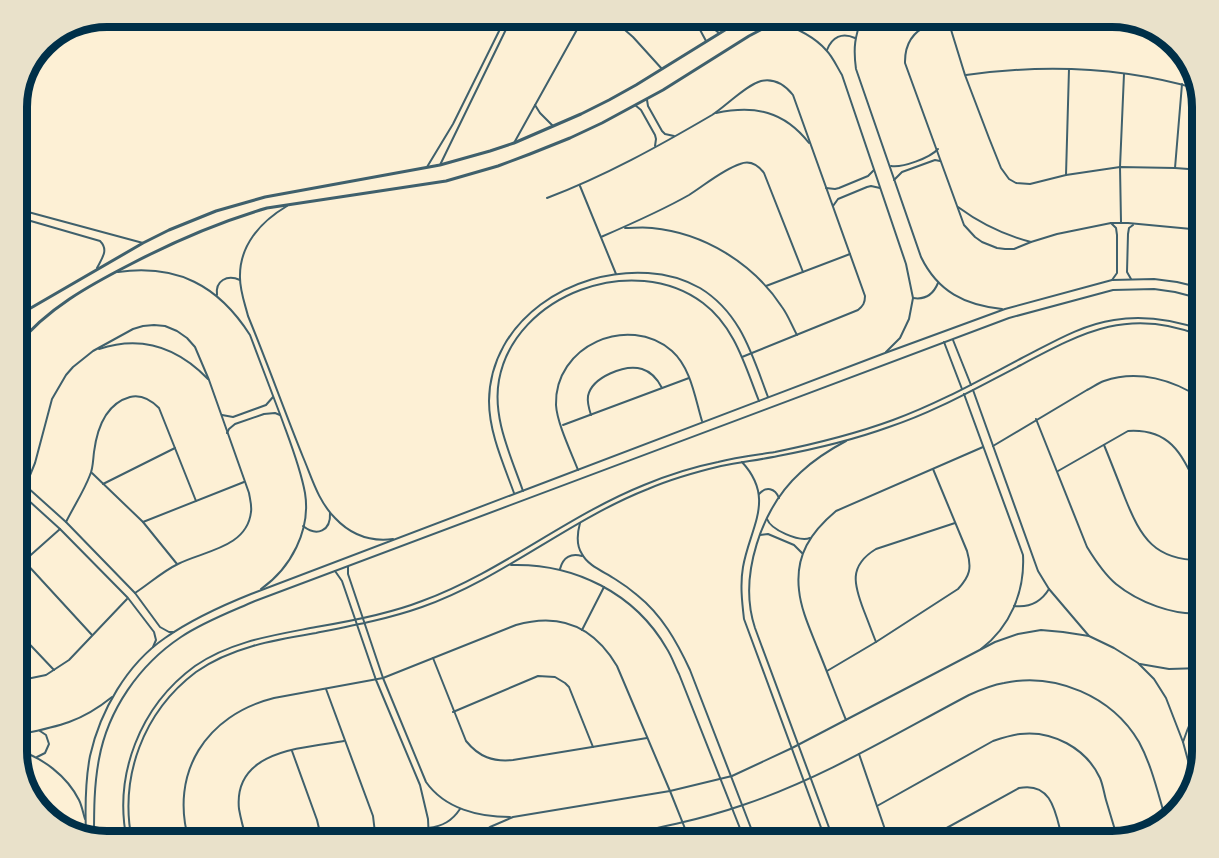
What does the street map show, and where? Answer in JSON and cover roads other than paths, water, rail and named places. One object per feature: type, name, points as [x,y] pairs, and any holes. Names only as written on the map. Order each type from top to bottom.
[{"type":"street","points":[[427,167],[453,124],[501,27]]},
{"type":"street","points":[[440,165],[507,27]]},
{"type":"street","points":[[514,143],[578,27]]},
{"type":"street","points":[[622,27],[662,69]]},
{"type":"street","points":[[699,27],[706,41]]},
{"type":"street","points":[[712,27],[719,33]]},
{"type":"street","points":[[27,310],[97,268],[192,220],[265,197],[440,165],[514,143],[609,100],[729,27]]},
{"type":"street","points":[[27,334],[79,293],[115,272],[210,227],[267,208],[446,181],[498,166],[570,138],[647,99],[765,27]]},
{"type":"street","points":[[795,27],[812,37],[827,50],[842,75],[906,264],[913,298],[909,319],[900,338],[885,353]]},
{"type":"street","points":[[858,27],[854,54],[856,69],[921,257],[939,283],[954,295],[968,302],[1005,309]]},
{"type":"street","points":[[924,27],[918,30],[907,45],[905,63],[964,225],[975,237],[997,248],[1014,249],[1057,234],[1111,223],[1192,229]]},
{"type":"street","points":[[950,27],[965,75],[1001,168],[1009,179],[1016,183],[1030,184],[1066,175],[1120,167],[1192,169]]},
{"type":"street","points":[[827,50],[832,40],[838,36],[855,38]]},
{"type":"street","points":[[965,75],[1020,69],[1069,69],[1147,77],[1189,86]]},
{"type":"street","points":[[1066,175],[1069,69]]},
{"type":"street","points":[[1121,222],[1120,167],[1124,74]]},
{"type":"street","points":[[547,198],[580,186],[635,159],[714,113],[755,84],[772,81],[788,88],[793,95],[865,296],[864,304],[858,310],[742,357]]},
{"type":"street","points":[[1175,168],[1182,84]]},
{"type":"street","points":[[647,99],[647,104],[662,131],[674,136]]},
{"type":"street","points":[[536,105],[540,113],[553,126]]},
{"type":"street","points":[[635,105],[641,110],[655,135],[654,148]]},
{"type":"street","points":[[714,113],[745,109],[776,115],[802,133],[811,146]]},
{"type":"street","points":[[890,166],[900,166],[930,156],[938,149]]},
{"type":"street","points":[[894,180],[902,172],[935,160],[942,161]]},
{"type":"street","points":[[601,237],[665,208],[741,163],[748,162],[760,167],[764,173],[802,272]]},
{"type":"street","points":[[826,188],[839,188],[868,176],[874,170]]},
{"type":"street","points":[[580,186],[616,273]]},
{"type":"street","points":[[833,206],[838,199],[867,187],[880,188]]},
{"type":"street","points":[[287,205],[267,219],[252,236],[243,257],[240,280],[248,316],[294,435],[320,497],[330,512],[343,525],[364,537],[398,538]]},
{"type":"street","points":[[957,207],[984,225],[1031,242]]},
{"type":"street","points":[[27,212],[143,243]]},
{"type":"street","points":[[27,220],[103,243],[105,250],[97,268]]},
{"type":"street","points":[[1111,223],[1116,228],[1117,235],[1117,273],[1113,280]]},
{"type":"street","points":[[1131,279],[1127,273],[1128,234],[1129,228],[1134,224]]},
{"type":"street","points":[[621,228],[653,228],[684,234],[713,245],[740,262],[766,286],[782,307],[797,335]]},
{"type":"street","points":[[766,286],[850,254]]},
{"type":"street","points":[[115,272],[135,269],[155,270],[193,281],[226,303],[250,335],[297,460],[305,494],[300,540],[288,562],[272,580],[251,594]]},
{"type":"street","points":[[514,494],[491,422],[489,401],[491,380],[506,340],[519,323],[552,296],[572,286],[616,273],[638,272],[680,279],[700,288],[730,314],[743,334],[768,398]]},
{"type":"street","points":[[217,295],[216,289],[222,279],[234,277],[240,280]]},
{"type":"street","points":[[86,828],[87,777],[91,756],[96,735],[114,695],[131,670],[152,648],[203,615],[251,594],[1005,309],[1113,280],[1154,279],[1192,285]]},
{"type":"street","points":[[523,491],[500,420],[499,381],[512,344],[524,328],[538,314],[575,292],[596,285],[641,280],[684,291],[704,303],[733,337],[759,401]]},
{"type":"street","points":[[913,298],[926,298],[932,294],[939,283]]},
{"type":"street","points":[[94,829],[99,757],[104,737],[121,699],[143,670],[169,645],[194,629],[255,601],[1009,318],[1113,290],[1154,289],[1192,296]]},
{"type":"street","points":[[125,831],[124,781],[129,758],[148,716],[178,680],[207,659],[238,644],[422,602],[486,572],[610,500],[644,484],[680,471],[776,452],[890,422],[935,403],[1077,331],[1112,320],[1131,318],[1168,320],[1192,327]]},
{"type":"street","points":[[130,831],[129,782],[142,739],[166,700],[182,684],[219,658],[287,638],[357,624],[423,607],[508,565],[612,505],[646,489],[682,477],[852,439],[891,427],[936,408],[1078,336],[1095,330],[1139,323],[1168,326],[1192,332]]},
{"type":"street","points":[[27,482],[52,399],[59,385],[73,367],[93,351],[143,326],[165,326],[187,338],[195,347],[209,380],[249,493],[252,510],[239,536],[230,543],[177,564],[135,593]]},
{"type":"street","points":[[578,470],[556,406],[558,386],[565,368],[578,352],[595,342],[614,336],[630,335],[660,342],[682,363],[703,422]]},
{"type":"street","points":[[953,339],[971,385]]},
{"type":"street","points":[[944,342],[962,389]]},
{"type":"street","points":[[93,351],[111,345],[147,344],[182,356],[209,380]]},
{"type":"street","points":[[591,415],[588,406],[590,390],[597,382],[614,372],[623,369],[642,369],[657,379],[662,388]]},
{"type":"street","points":[[993,446],[1103,382],[1120,377],[1137,376],[1171,382],[1192,392]]},
{"type":"street","points":[[986,377],[988,382]]},
{"type":"street","points":[[561,426],[689,378]]},
{"type":"street","points":[[973,390],[1038,571],[1049,589],[1089,636]]},
{"type":"street","points":[[964,394],[1023,555],[1024,570],[1021,588],[1005,625],[991,641],[975,653]]},
{"type":"street","points":[[66,522],[92,473],[94,450],[107,412],[125,398],[136,396],[145,397],[159,408],[196,501]]},
{"type":"street","points":[[220,414],[233,417],[266,405],[273,397]]},
{"type":"street","points":[[935,403],[936,408]]},
{"type":"street","points":[[227,433],[232,426],[264,414],[280,415]]},
{"type":"street","points":[[1036,419],[1088,547],[1105,573],[1117,585],[1161,609],[1192,613]]},
{"type":"street","points":[[1057,472],[1128,431],[1139,430],[1162,437],[1174,446],[1192,476]]},
{"type":"street","points":[[830,831],[752,617],[751,570],[760,535],[779,498],[799,473],[823,453],[852,439]]},
{"type":"street","points":[[1104,445],[1142,534],[1156,548],[1176,558],[1192,560]]},
{"type":"street","points":[[846,720],[804,611],[799,591],[802,555],[810,538],[836,511],[983,447]]},
{"type":"street","points":[[103,484],[176,448]]},
{"type":"street","points":[[742,462],[756,482],[759,494],[759,506],[742,570],[741,594],[744,619],[822,831]]},
{"type":"street","points":[[827,671],[958,589],[965,581],[970,561],[933,469]]},
{"type":"street","points":[[92,473],[143,522],[177,564]]},
{"type":"street","points":[[143,522],[244,482]]},
{"type":"street","points":[[27,486],[66,522],[135,593],[160,627],[174,632]]},
{"type":"street","points":[[759,494],[764,489],[770,488],[779,498]]},
{"type":"street","points":[[27,501],[60,529],[128,598],[154,632],[156,640],[152,648]]},
{"type":"street","points":[[303,526],[315,532],[322,531],[328,526],[330,512]]},
{"type":"street","points":[[767,519],[771,526],[797,538],[803,540],[810,538]]},
{"type":"street","points":[[580,523],[578,545],[582,556],[639,597],[660,618],[677,643],[690,670],[752,831]]},
{"type":"street","points":[[876,642],[856,590],[856,575],[861,562],[876,549],[955,523]]},
{"type":"street","points":[[27,558],[60,529]]},
{"type":"street","points":[[760,535],[768,534],[787,542],[798,548],[802,555]]},
{"type":"street","points":[[560,569],[568,557],[582,556]]},
{"type":"street","points":[[27,564],[92,635]]},
{"type":"street","points":[[508,565],[543,566],[586,577],[604,586],[633,607],[652,626],[668,649],[679,674],[741,831]]},
{"type":"street","points":[[348,566],[348,574],[383,678],[426,782],[445,801],[478,814],[513,817],[670,790],[732,776],[799,745],[995,642],[1018,634],[1041,630],[1089,636],[1138,663],[1154,679],[1166,698],[1190,767]]},
{"type":"street","points":[[335,571],[342,581],[376,680],[420,785],[428,819],[428,831]]},
{"type":"street","points":[[582,630],[604,586]]},
{"type":"street","points":[[1014,606],[1034,604],[1049,589]]},
{"type":"street","points":[[27,679],[54,670],[69,660],[128,598]]},
{"type":"street","points":[[187,831],[184,816],[185,787],[194,759],[209,735],[232,714],[259,701],[383,678],[516,625],[548,620],[559,621],[582,630],[604,646],[617,666],[686,831]]},
{"type":"street","points":[[27,642],[54,670]]},
{"type":"street","points":[[433,658],[466,741],[473,750],[492,760],[513,760],[648,738]]},
{"type":"street","points":[[1138,663],[1169,669],[1192,670]]},
{"type":"street","points":[[453,712],[538,675],[547,675],[560,679],[569,687],[593,747]]},
{"type":"street","points":[[642,831],[743,805],[804,782],[969,695],[1005,682],[1024,680],[1063,684],[1098,700],[1113,711],[1127,725],[1147,758],[1164,812]]},
{"type":"street","points":[[326,689],[373,816],[375,831]]},
{"type":"street","points":[[27,733],[62,725],[85,716],[114,695]]},
{"type":"street","points":[[1183,742],[1192,718]]},
{"type":"street","points":[[37,757],[45,753],[49,744],[46,735],[38,730]]},
{"type":"street","points":[[877,806],[993,741],[1006,736],[1034,733],[1069,744],[1086,758],[1100,779],[1115,831]]},
{"type":"street","points":[[244,831],[239,808],[241,789],[256,765],[272,755],[344,741]]},
{"type":"street","points":[[291,750],[320,831]]},
{"type":"street","points":[[859,753],[885,831]]},
{"type":"street","points":[[27,754],[37,757],[54,769],[68,784],[80,801],[86,821]]},
{"type":"street","points":[[944,831],[1026,786],[1040,790],[1051,800],[1060,831]]},
{"type":"street","points":[[428,828],[447,823],[461,808]]},
{"type":"street","points":[[482,831],[513,817]]}]
